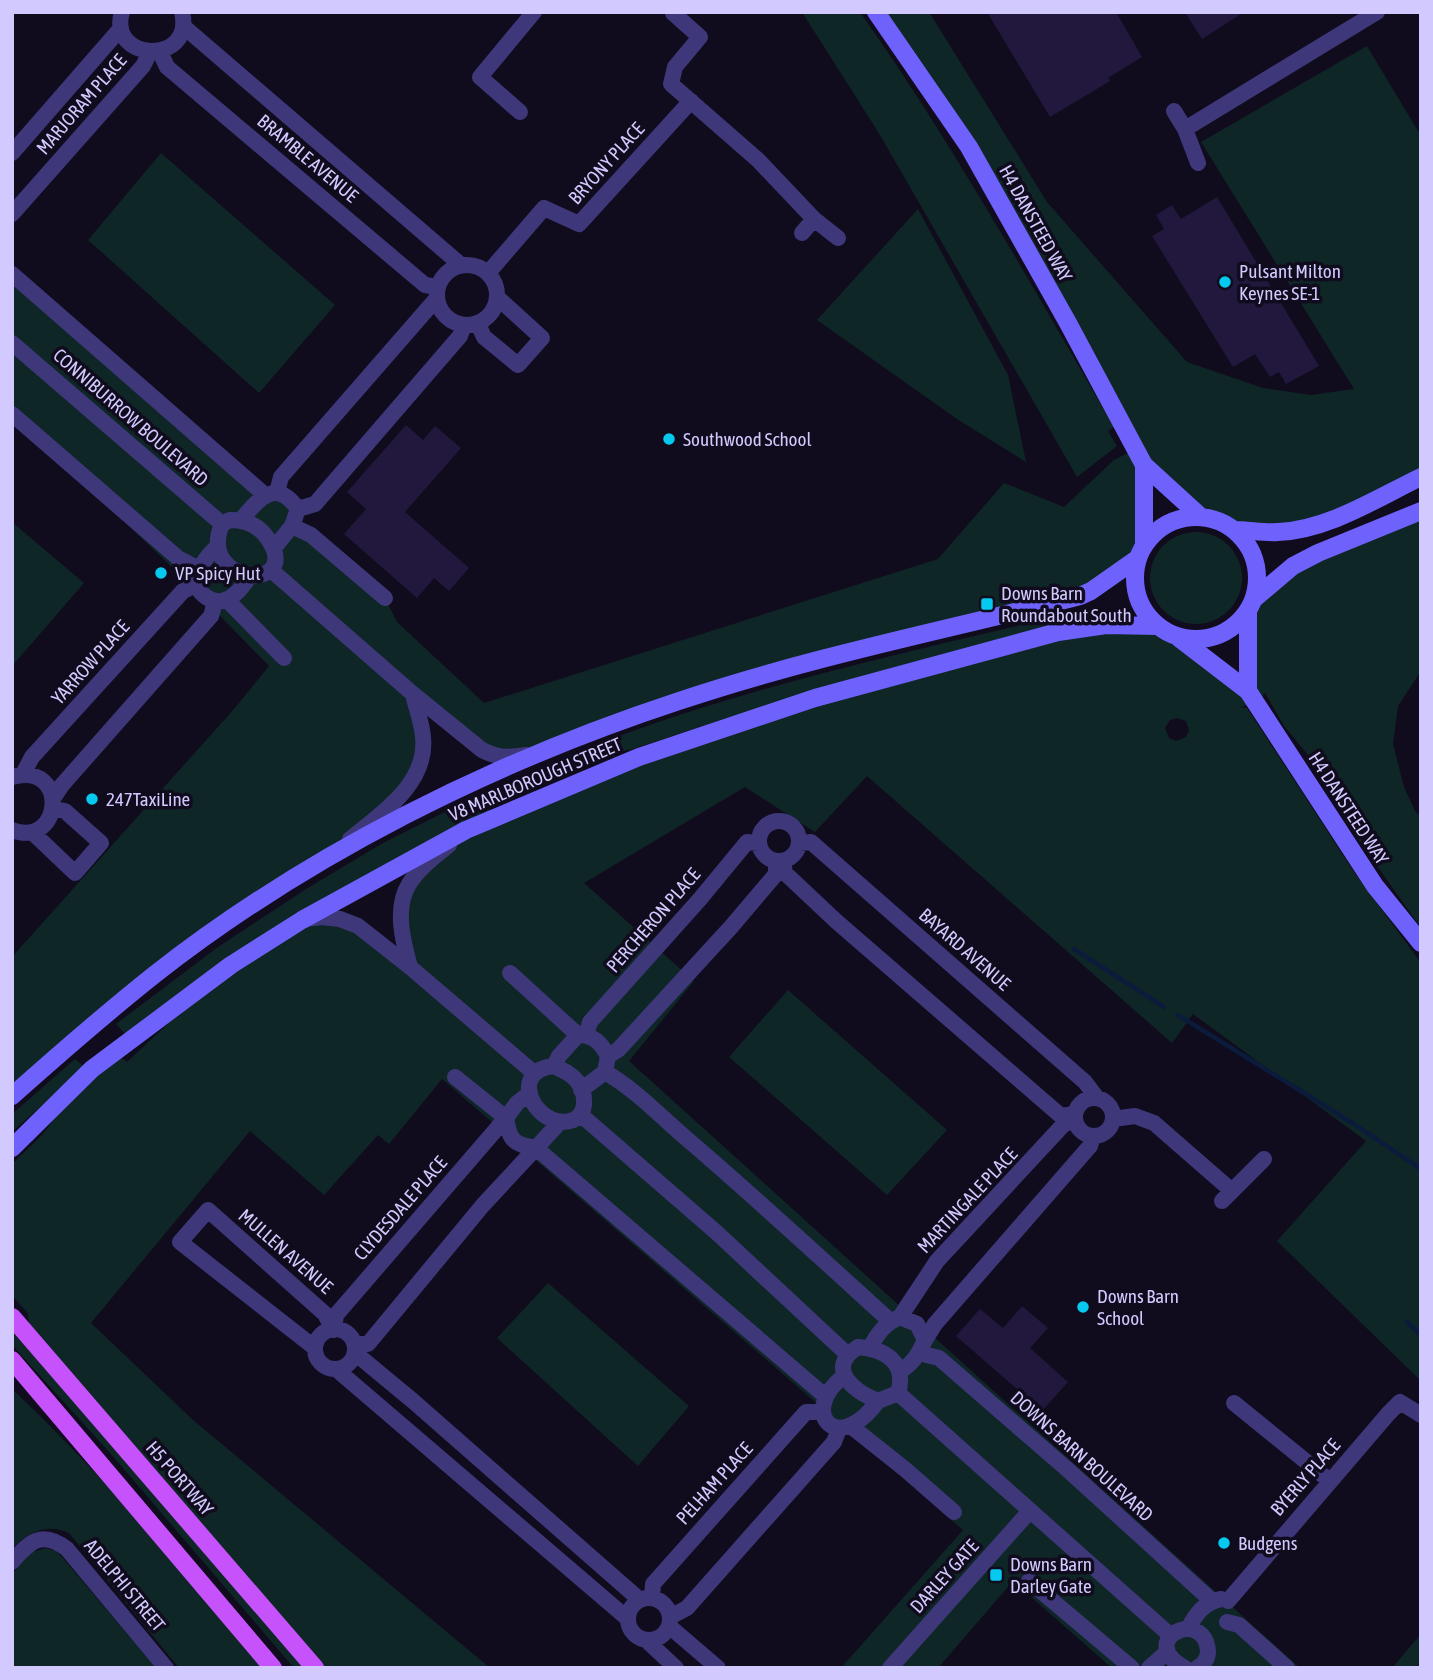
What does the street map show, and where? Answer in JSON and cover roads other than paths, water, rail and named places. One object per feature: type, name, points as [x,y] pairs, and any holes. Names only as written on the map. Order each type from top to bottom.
[{"type":"main road","name":"H4 DANSTEED WAY","points":[[876,12],[969,147],[1142,462],[1201,517]]},
{"type":"main road","name":"H4 DANSTEED WAY","points":[[1141,552],[1142,462]]},
{"type":"main road","points":[[1234,530],[1279,532],[1310,527],[1356,509],[1421,477]]},
{"type":"main road","points":[[1252,697],[1251,606],[1258,580],[1255,561],[1247,544],[1234,530],[1213,519],[1201,517],[1184,517],[1154,532],[1141,552],[1134,577],[1144,612],[1157,626],[1180,638],[1199,640],[1218,636],[1234,627],[1251,606],[1293,566],[1421,511]]},
{"type":"main road","name":"V8 MARLBOROUGH STREET","points":[[12,1096],[156,973],[380,822],[539,752],[680,700],[808,663],[1080,596],[1091,591],[1141,552]]},
{"type":"main road","name":"V8 MARLBOROUGH STREET","points":[[12,1148],[92,1069],[231,965],[302,920],[458,835],[639,757],[815,698],[1058,632],[1088,626],[1157,626]]},
{"type":"main road","name":"H4 DANSTEED WAY","points":[[1180,638],[1252,697],[1374,886],[1421,943]]},
{"type":"main road","name":"H5 PORTWAY","points":[[12,1317],[315,1668]]},
{"type":"main road","points":[[12,1360],[273,1668]]},
{"type":"street","points":[[520,111],[480,77],[534,12]]},
{"type":"street","points":[[1185,129],[1377,12]]},
{"type":"street","points":[[673,13],[700,37],[675,67],[671,84],[758,160],[814,219],[838,239]]},
{"type":"street","name":"BRAMBLE AVENUE","points":[[119,18],[130,44],[139,50],[155,52],[167,67],[425,285],[438,293]]},
{"type":"street","name":"MARJORAM PLACE","points":[[12,153],[119,18]]},
{"type":"street","name":"BRAMBLE AVENUE","points":[[182,19],[461,265]]},
{"type":"street","name":"MARJORAM PLACE","points":[[12,214],[155,52],[172,45],[179,37],[182,19]]},
{"type":"street","name":"BRYONY PLACE","points":[[488,273],[544,208],[579,224],[691,101]]},
{"type":"street","points":[[1174,111],[1185,129],[1198,163]]},
{"type":"street","points":[[802,233],[814,219]]},
{"type":"street","points":[[241,520],[271,493],[281,477],[438,293],[447,273],[461,265],[480,267],[488,273],[494,280],[498,298],[492,314],[471,325],[315,504],[298,509]]},
{"type":"street","points":[[12,274],[271,493],[289,496],[298,509]]},
{"type":"street","points":[[438,293],[446,317],[454,323],[471,325],[518,365],[542,338],[498,298]]},
{"type":"street","name":"CONNIBURROW BOULEVARD","points":[[12,343],[222,524]]},
{"type":"street","points":[[12,414],[178,558],[199,569]]},
{"type":"street","points":[[274,548],[292,526],[298,509]]},
{"type":"street","points":[[230,520],[241,520],[253,524],[264,533],[274,548],[275,560],[271,570],[261,576],[249,577],[237,573],[225,561],[218,546],[217,536],[222,524],[230,520]]},
{"type":"street","points":[[292,526],[311,535],[385,598]]},
{"type":"street","points":[[218,546],[199,569],[195,585],[204,598],[221,601],[284,658]]},
{"type":"street","points":[[271,570],[413,694],[482,750],[495,756],[510,758],[539,752]]},
{"type":"street","points":[[18,835],[41,828],[48,820],[62,785],[211,616],[221,601],[242,588],[249,577]]},
{"type":"street","name":"YARROW PLACE","points":[[15,775],[183,591],[195,585]]},
{"type":"street","points":[[380,822],[412,783],[421,762],[423,737],[413,694]]},
{"type":"street","points":[[15,775],[33,776],[42,780],[54,803],[101,843],[75,873],[18,835]]},
{"type":"street","points":[[777,821],[793,827],[799,843],[791,857],[780,861],[763,854],[759,843],[763,828],[777,821]]},
{"type":"street","points":[[410,967],[402,938],[402,910],[408,885],[458,835]]},
{"type":"street","name":"PERCHERON PLACE","points":[[582,1035],[590,1022],[747,842],[759,843]]},
{"type":"street","name":"BAYARD AVENUE","points":[[799,843],[811,842],[1085,1082],[1097,1098]]},
{"type":"street","points":[[581,1090],[731,927],[776,874],[780,861]]},
{"type":"street","points":[[780,861],[785,873],[836,921],[1008,1071],[1060,1116],[1075,1117]]},
{"type":"street","points":[[302,920],[340,919],[358,926],[534,1073]]},
{"type":"street","points":[[510,973],[582,1035],[600,1042],[606,1064],[663,1119],[895,1319]]},
{"type":"street","points":[[554,1066],[559,1056],[582,1035]]},
{"type":"street","points":[[554,1066],[577,1081],[585,1103],[580,1115],[572,1121],[560,1122],[547,1118],[537,1109],[530,1093],[530,1081],[534,1073],[554,1066]]},
{"type":"street","points":[[455,1077],[506,1118],[509,1136],[519,1145],[536,1148],[823,1404],[828,1423],[845,1428],[954,1512]]},
{"type":"street","name":"CLYDESDALE PLACE","points":[[334,1330],[336,1315],[517,1102],[530,1093]]},
{"type":"street","points":[[1097,1098],[1111,1109],[1113,1119],[1104,1133],[1093,1136],[1082,1133],[1075,1117],[1082,1102],[1097,1098]]},
{"type":"street","points":[[580,1115],[716,1232],[847,1354]]},
{"type":"street","points":[[1113,1119],[1135,1116],[1154,1123],[1227,1196],[1264,1158]]},
{"type":"street","name":"MARTINGALE PLACE","points":[[870,1348],[876,1336],[895,1319],[937,1261],[1064,1124],[1075,1117]]},
{"type":"street","points":[[336,1369],[346,1366],[355,1349],[368,1344],[484,1205],[560,1122]]},
{"type":"street","points":[[900,1371],[909,1366],[935,1324],[1090,1146],[1093,1136]]},
{"type":"street","name":"MULLEN AVENUE","points":[[316,1348],[180,1242],[208,1210],[325,1314],[334,1330]]},
{"type":"street","name":"DOWNS BARN BOULEVARD","points":[[895,1319],[917,1324],[922,1346],[1220,1601]]},
{"type":"street","points":[[676,1668],[646,1640],[633,1633],[628,1619],[336,1369],[322,1363],[317,1358],[316,1348],[320,1337],[325,1332],[344,1331],[355,1349],[413,1401],[646,1599],[665,1606],[669,1622],[718,1668]]},
{"type":"street","points":[[878,1401],[853,1387],[844,1376],[843,1365],[847,1354],[858,1347],[882,1352],[892,1360],[900,1371],[898,1393]]},
{"type":"street","points":[[823,1404],[844,1376]]},
{"type":"street","points":[[646,1640],[661,1637],[669,1622],[687,1608],[845,1428],[870,1412],[878,1401],[898,1393]]},
{"type":"street","points":[[898,1393],[1169,1643],[1174,1662],[1185,1668]]},
{"type":"street","name":"BYERLY PLACE","points":[[1188,1629],[1201,1609],[1220,1601],[1401,1402],[1421,1415]]},
{"type":"street","points":[[1234,1403],[1329,1481]]},
{"type":"street","name":"PELHAM PLACE","points":[[646,1599],[653,1584],[806,1412],[823,1404]]},
{"type":"street","name":"DARLEY GATE","points":[[890,1668],[1029,1512]]},
{"type":"street","name":"ADELPHI STREET","points":[[12,1562],[25,1547],[35,1541],[44,1538],[56,1540],[67,1549],[166,1668]]},
{"type":"street","points":[[1029,1581],[1132,1668]]},
{"type":"street","points":[[628,1619],[633,1605],[646,1599]]},
{"type":"street","points":[[1206,1643],[1215,1637],[1227,1622],[1230,1612],[1220,1601]]},
{"type":"street","points":[[1227,1622],[1239,1625],[1287,1668]]},
{"type":"street","points":[[1149,1668],[1178,1629],[1200,1633],[1208,1654],[1204,1666]]},
{"type":"waterway","points":[[1074,949],[1164,1007]]},
{"type":"waterway","points":[[1178,1015],[1354,1124],[1421,1169]]},
{"type":"waterway","points":[[1407,1322],[1421,1335]]},
{"type":"place","name":"Pulsant Milton Keynes SE-1","points":[[1225,282]]},
{"type":"place","name":"Southwood School","points":[[669,439]]},
{"type":"place","name":"VP Spicy Hut","points":[[161,573]]},
{"type":"place","name":"Downs Barn Roundabout South","points":[[987,604]]},
{"type":"place","name":"247TaxiLine","points":[[92,799]]},
{"type":"place","name":"Downs Barn School","points":[[1083,1307]]},
{"type":"place","name":"Budgens","points":[[1224,1543]]},
{"type":"place","name":"Downs Barn Darley Gate","points":[[996,1575]]}]
